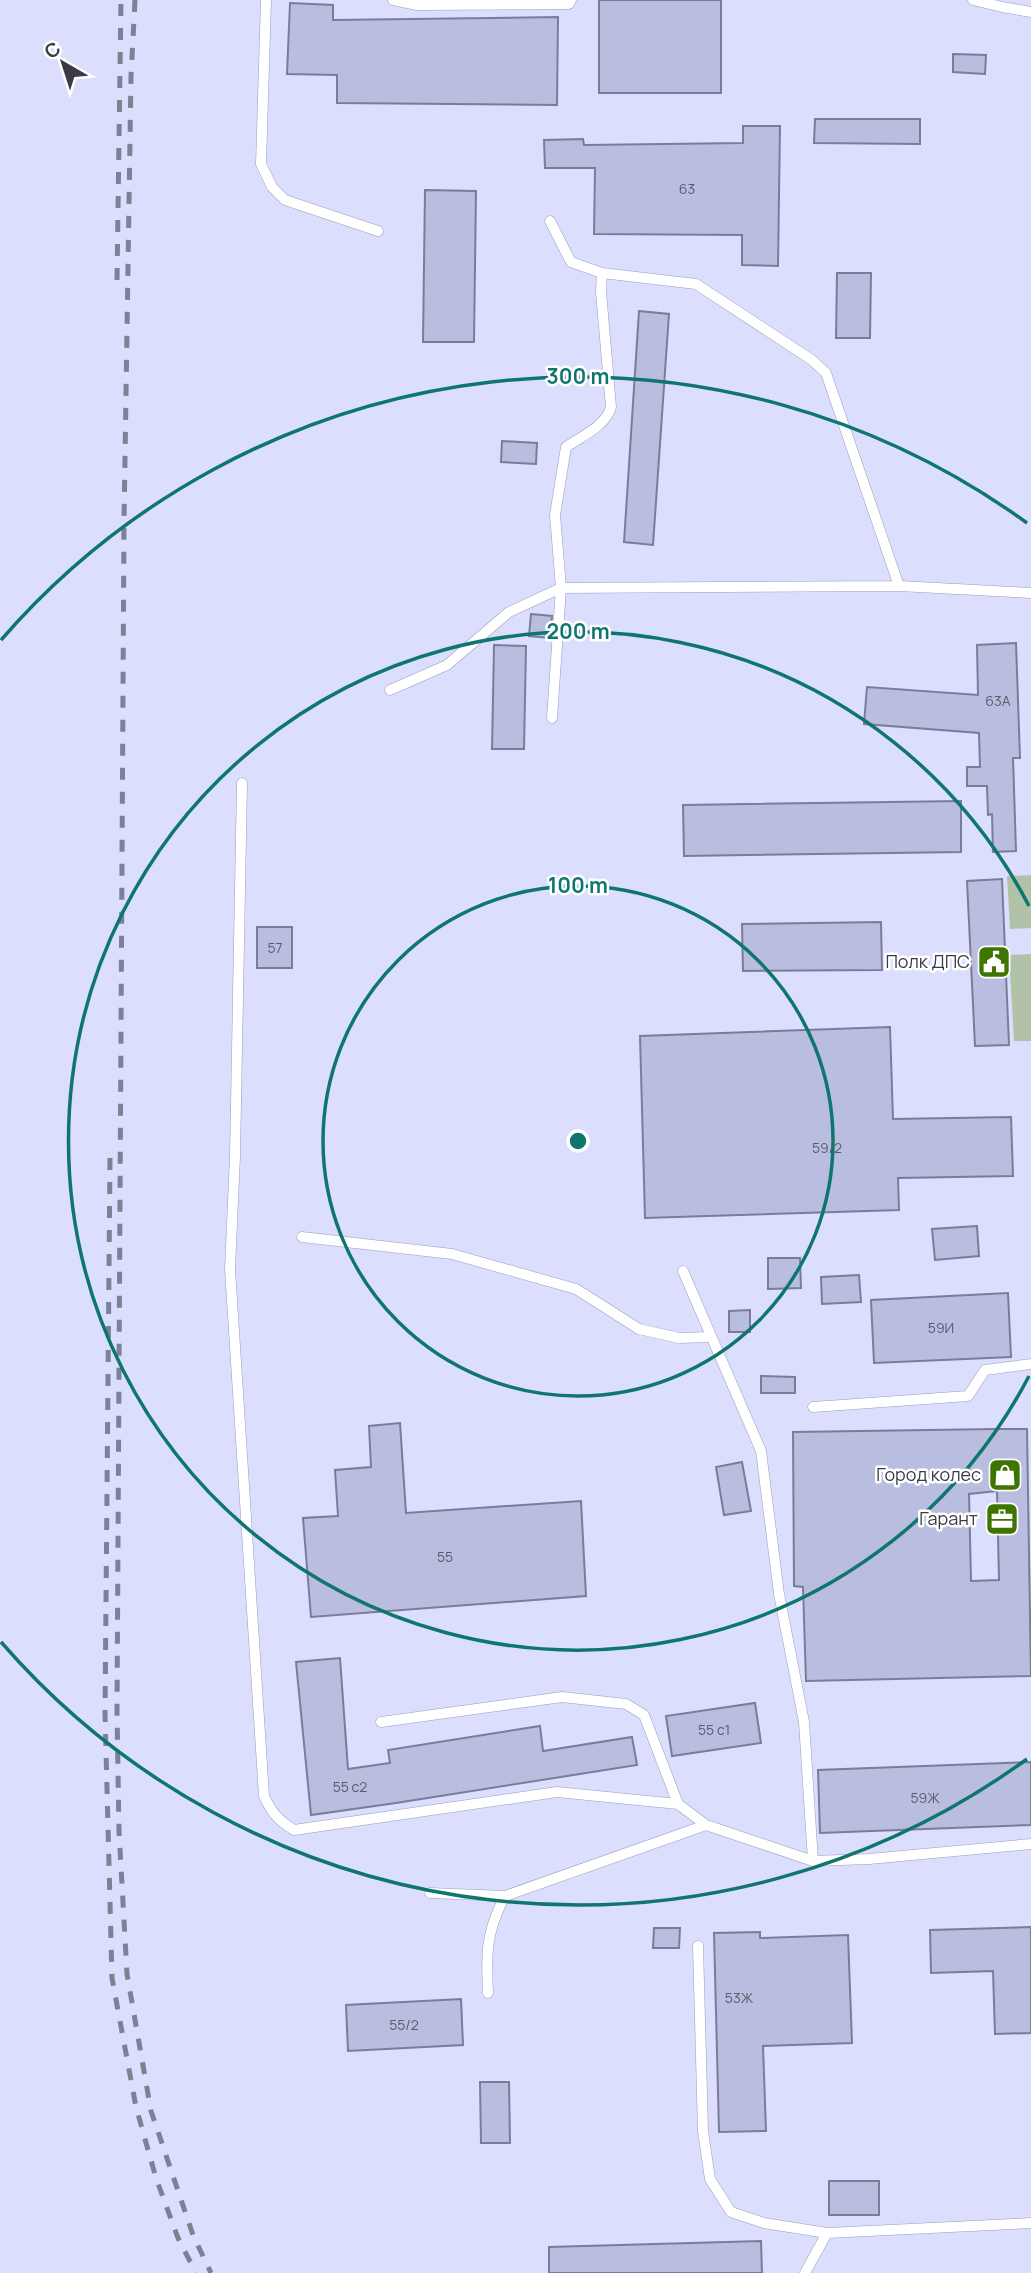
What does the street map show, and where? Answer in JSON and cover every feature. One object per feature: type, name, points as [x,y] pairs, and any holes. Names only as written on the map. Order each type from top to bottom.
[{"type":"lane","points":[[266,0],[261,164],[272,187],[285,200],[377,231]]},
{"type":"lane","points":[[393,0],[417,5],[569,4],[571,0]]},
{"type":"lane","points":[[973,0],[1031,12]]},
{"type":"lane","points":[[550,220],[571,262],[602,273],[696,284],[812,360],[826,373],[899,586]]},
{"type":"lane","points":[[552,718],[561,588],[555,515],[566,447],[602,423],[609,416],[611,407],[601,292],[602,273]]},
{"type":"lane","points":[[390,691],[447,665],[509,612],[561,588],[899,586],[1031,593]]},
{"type":"lane","points":[[242,783],[235,1156],[230,1269],[264,1796],[271,1811],[281,1822],[294,1830],[556,1792],[678,1804],[706,1825],[813,1861],[869,1859],[1031,1844]]},
{"type":"lane","points":[[302,1237],[452,1254],[576,1289],[639,1329],[679,1338],[711,1337]]},
{"type":"lane","points":[[683,1271],[761,1451],[779,1594],[804,1722],[813,1861]]},
{"type":"lane","points":[[813,1407],[968,1396],[985,1370],[1031,1364]]},
{"type":"lane","points":[[381,1722],[562,1697],[626,1704],[644,1715],[678,1804]]},
{"type":"lane","points":[[430,1893],[505,1896],[706,1825]]},
{"type":"lane","points":[[488,1993],[486,1950],[495,1916],[505,1896]]},
{"type":"lane","points":[[698,1946],[703,2131],[710,2179],[731,2212],[764,2223],[827,2233],[1031,2224]]},
{"type":"lane","points":[[805,2273],[827,2233]]},
{"type":"green space","points":[[1031,875],[1031,928],[1010,929],[1007,876]]},
{"type":"green space","points":[[1031,954],[1031,1041],[1014,1041],[1009,955]]},
{"type":"building","points":[[599,0],[721,0],[721,93],[599,93]]},
{"type":"building","points":[[290,3],[333,5],[333,20],[558,17],[557,105],[337,103],[337,75],[287,74]]},
{"type":"building","points":[[953,54],[986,55],[985,74],[953,72]]},
{"type":"building","points":[[815,119],[920,119],[920,144],[814,143]]},
{"type":"building","points":[[743,126],[780,126],[778,266],[742,265],[742,235],[594,234],[595,168],[545,168],[544,140],[583,139],[584,145],[743,143]]},
{"type":"building","points":[[425,190],[476,191],[474,342],[423,342]]},
{"type":"building","points":[[837,273],[871,273],[870,338],[836,338]]},
{"type":"building","points":[[639,311],[669,314],[653,545],[624,542]]},
{"type":"building","points":[[502,441],[537,443],[536,464],[501,462]]},
{"type":"building","points":[[531,614],[552,616],[550,638],[529,636]]},
{"type":"building","points":[[1016,643],[1020,758],[1013,758],[1016,851],[993,852],[992,814],[988,815],[987,786],[967,786],[967,767],[980,767],[979,733],[864,724],[867,687],[978,695],[977,645]]},
{"type":"building","points":[[494,645],[526,646],[524,749],[492,749]]},
{"type":"building","points":[[961,801],[961,852],[684,856],[683,805]]},
{"type":"building","points":[[1002,879],[1009,1045],[975,1046],[967,881]]},
{"type":"building","points":[[881,922],[882,970],[743,971],[742,924]]},
{"type":"building","points":[[257,927],[292,927],[292,968],[257,968]]},
{"type":"building","points":[[890,1027],[893,1119],[1011,1117],[1013,1176],[898,1178],[899,1210],[645,1218],[640,1036]]},
{"type":"building","points":[[977,1226],[979,1256],[935,1260],[932,1229]]},
{"type":"building","points":[[768,1258],[800,1258],[801,1288],[768,1289]]},
{"type":"building","points":[[859,1275],[861,1302],[822,1304],[821,1277]]},
{"type":"building","points":[[1008,1293],[1011,1357],[874,1363],[871,1300]]},
{"type":"building","points":[[750,1310],[750,1332],[729,1332],[729,1311]]},
{"type":"building","points":[[761,1376],[795,1377],[795,1393],[761,1393]]},
{"type":"building","points":[[400,1423],[406,1513],[581,1501],[586,1596],[311,1617],[303,1518],[338,1516],[335,1470],[371,1467],[369,1426]]},
{"type":"building","points":[[1027,1429],[1031,1676],[806,1681],[803,1587],[794,1586],[793,1432]],"holes":[[[997,1491],[999,1580],[971,1581],[969,1494]]]},
{"type":"building","points":[[742,1462],[751,1511],[724,1515],[716,1467]]},
{"type":"building","points":[[340,1658],[348,1769],[390,1763],[388,1750],[540,1726],[543,1751],[632,1737],[637,1765],[311,1815],[296,1662]]},
{"type":"building","points":[[755,1703],[761,1743],[672,1756],[666,1716]]},
{"type":"building","points":[[1031,1762],[1031,1825],[820,1833],[818,1770]]},
{"type":"building","points":[[1031,1927],[1031,2033],[995,2034],[993,1971],[931,1973],[930,1930]]},
{"type":"building","points":[[654,1928],[680,1928],[679,1948],[653,1948]]},
{"type":"building","points":[[760,1932],[760,1938],[848,1935],[852,2043],[763,2046],[766,2131],[719,2132],[714,1933]]},
{"type":"building","points":[[461,1999],[463,2045],[348,2051],[346,2005]]},
{"type":"building","points":[[480,2082],[509,2082],[510,2143],[481,2143]]},
{"type":"building","points":[[829,2181],[879,2181],[879,2215],[829,2215]]},
{"type":"building","points":[[761,2241],[762,2273],[549,2273],[549,2247]]},
{"type":"railway","points":[[117,280],[121,0]]},
{"type":"railway","points":[[135,0],[131,76],[124,521],[117,1712],[119,1831],[127,1974],[151,2111],[193,2235],[211,2273]]},
{"type":"railway","points":[[110,1158],[105,1713],[112,1978],[136,2107],[156,2178],[178,2238],[196,2273]]},
{"type":"place","name":"Полк ДПС","points":[[994,962]]},
{"type":"place","name":"Город колес","points":[[1005,1475]]},
{"type":"place","name":"Гарант","points":[[1002,1519]]}]
